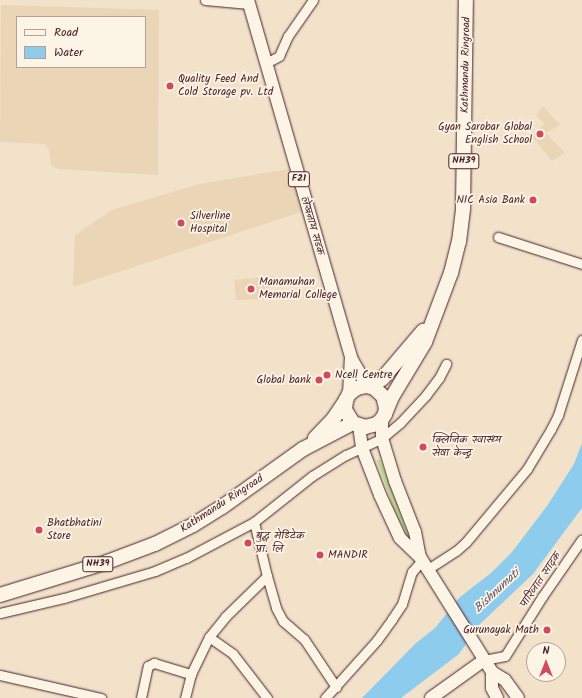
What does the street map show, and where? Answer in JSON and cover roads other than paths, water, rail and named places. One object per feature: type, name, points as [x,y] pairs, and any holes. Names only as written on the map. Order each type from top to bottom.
[{"type":"highway","name":"Kathmandu Ringroad","points":[[303,449],[356,425],[371,426],[383,417],[392,397],[425,342],[451,273],[462,227],[465,150],[466,0]]},
{"type":"highway","name":"Kathmandu Ringroad","points":[[0,595],[107,562],[155,544],[193,525],[222,507],[303,449],[334,418],[347,397],[357,388],[374,385],[383,378],[434,318]]},
{"type":"highway","points":[[368,386],[374,388],[383,396],[386,408],[383,417]]},
{"type":"highway","points":[[347,397],[345,410],[356,425]]},
{"type":"main road","name":"लेखनाथ सडक","points":[[248,2],[351,358],[368,386]]},
{"type":"main road","name":"लेखनाथ सडक","points":[[347,397],[351,358]]},
{"type":"main road","points":[[383,417],[382,438],[395,481],[415,532],[423,562]]},
{"type":"main road","points":[[356,425],[362,448],[380,495],[400,538],[423,562],[437,582],[492,672],[505,680],[518,698]]},
{"type":"main road","points":[[431,698],[484,660]]},
{"type":"main road","points":[[492,672],[492,688],[497,698]]},
{"type":"street","points":[[205,0],[248,2]]},
{"type":"street","points":[[266,63],[278,56],[288,36],[313,0]]},
{"type":"street","points":[[498,237],[582,264]]},
{"type":"street","points":[[325,698],[377,640],[402,604],[412,572],[423,562],[456,551],[466,542],[514,484],[542,446],[558,415],[582,340]]},
{"type":"street","points":[[0,614],[64,598],[155,572],[186,558],[254,522],[312,476],[382,438],[409,415],[439,378],[446,364]]},
{"type":"street","points":[[254,522],[266,576],[276,608],[283,621],[304,639],[336,687]]},
{"type":"street","name":"पारिजात सादक","points":[[484,660],[505,656],[582,539]]},
{"type":"street","points":[[185,698],[191,674],[209,637],[225,618],[266,576]]},
{"type":"street","points":[[209,637],[233,654],[267,698]]},
{"type":"street","points":[[140,698],[148,666],[154,664],[191,674]]},
{"type":"street","points":[[0,675],[100,698]]},
{"type":"water","name":"Bishnumati","points":[[582,443],[582,508],[533,574],[480,624],[459,654],[401,698],[362,698],[416,643],[435,628],[460,597],[491,573],[512,552],[547,506],[574,464]]},
{"type":"place","name":"Quality Feed And Cold Storage pv. Ltd","points":[[170,86]]},
{"type":"place","name":"Gyan Sarobar Global English School","points":[[540,134]]},
{"type":"place","name":"NIC Asia Bank","points":[[533,200]]},
{"type":"place","name":"Silverline Hospital","points":[[181,223]]},
{"type":"place","name":"Manamuhan Memorial College","points":[[251,289]]},
{"type":"place","name":"Ncell Centre","points":[[327,375]]},
{"type":"place","name":"Global bank","points":[[319,380]]},
{"type":"place","name":"क्लिनिक स्वास्थ्य सेवा केन्द्र","points":[[423,447]]},
{"type":"place","name":"Bhatbhatini Store","points":[[39,530]]},
{"type":"place","name":"बुद्ध मेडिटेक प्रा. लि","points":[[248,543]]},
{"type":"place","name":"MANDIR","points":[[320,555]]},
{"type":"place","name":"Gurunayak Math","points":[[547,630]]}]
